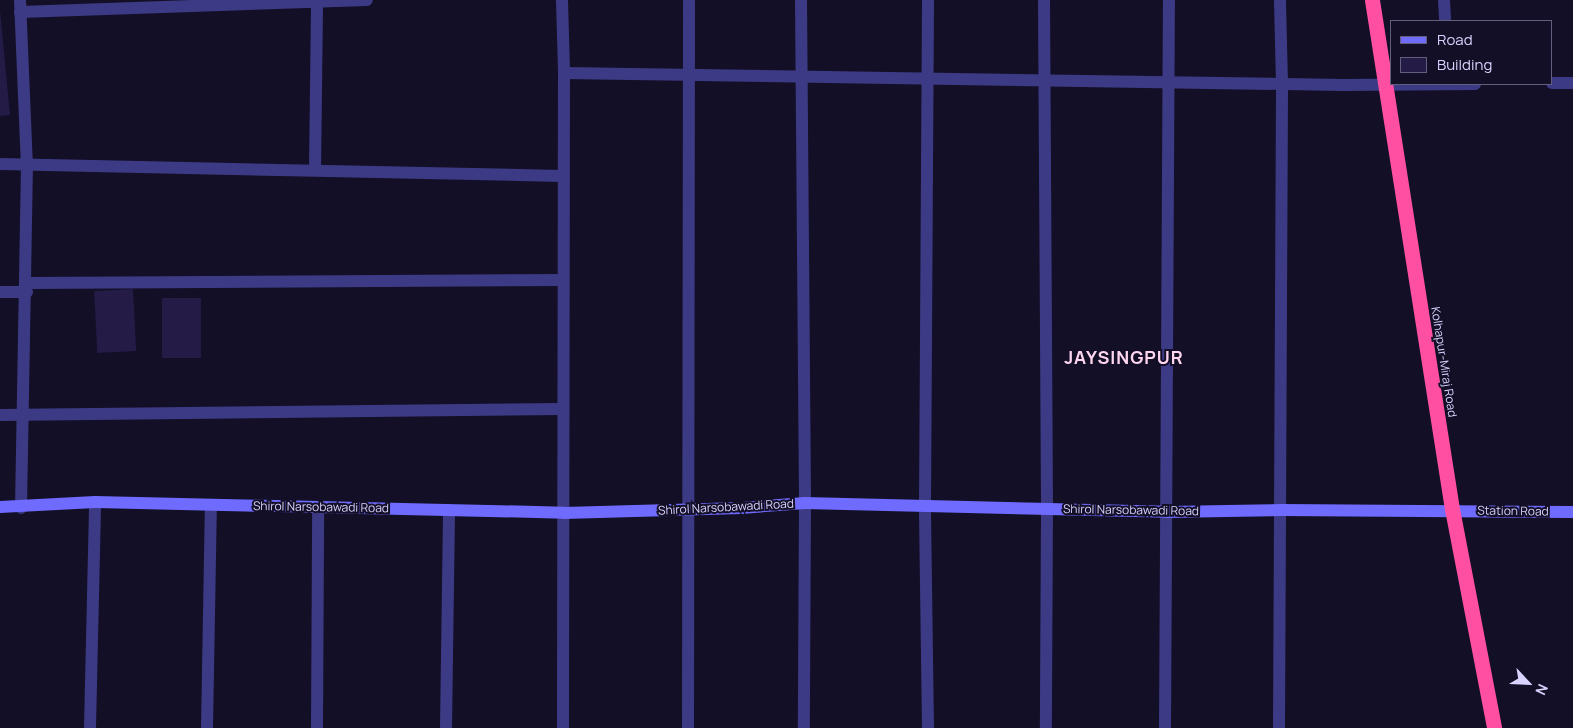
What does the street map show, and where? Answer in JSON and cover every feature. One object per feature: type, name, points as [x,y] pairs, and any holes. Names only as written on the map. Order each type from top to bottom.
[{"type":"highway","name":"Kolhapur-Miraj Road","points":[[1372,0],[1452,510],[1494,728]]},
{"type":"main road","name":"Shirol Narsobawadi Road","points":[[0,507],[21,508],[95,502],[564,513],[689,510],[805,503],[1167,512],[1452,510]]},
{"type":"main road","name":"Station Road","points":[[1452,510],[1573,512]]},
{"type":"street","points":[[21,508],[22,415],[27,287],[27,164],[20,6],[367,0]]},
{"type":"street","points":[[562,0],[564,73],[562,176],[563,728]]},
{"type":"street","points":[[688,728],[689,0]]},
{"type":"street","points":[[801,0],[804,77],[804,728]]},
{"type":"street","points":[[928,0],[925,506],[928,728]]},
{"type":"street","points":[[1044,0],[1047,508],[1046,728]]},
{"type":"street","points":[[1165,728],[1169,0]]},
{"type":"street","points":[[1279,728],[1282,84],[1280,0]]},
{"type":"street","points":[[1444,0],[1445,20]]},
{"type":"street","points":[[315,170],[318,2]]},
{"type":"street","points":[[564,73],[1390,84]]},
{"type":"street","points":[[1553,83],[1573,83]]},
{"type":"street","points":[[0,164],[562,176]]},
{"type":"street","points":[[0,292],[27,287],[563,280]]},
{"type":"street","points":[[0,415],[563,409]]},
{"type":"street","points":[[90,728],[95,502]]},
{"type":"street","points":[[207,728],[211,505]]},
{"type":"street","points":[[317,728],[318,507]]},
{"type":"street","points":[[446,728],[449,510]]},
{"type":"building","points":[[0,10],[10,115],[0,116]]},
{"type":"building","points":[[133,289],[136,351],[97,353],[94,291]]},
{"type":"building","points":[[162,298],[201,298],[201,358],[162,358]]},
{"type":"district","name":"JAYSINGPUR","points":[[1124,357]]}]
